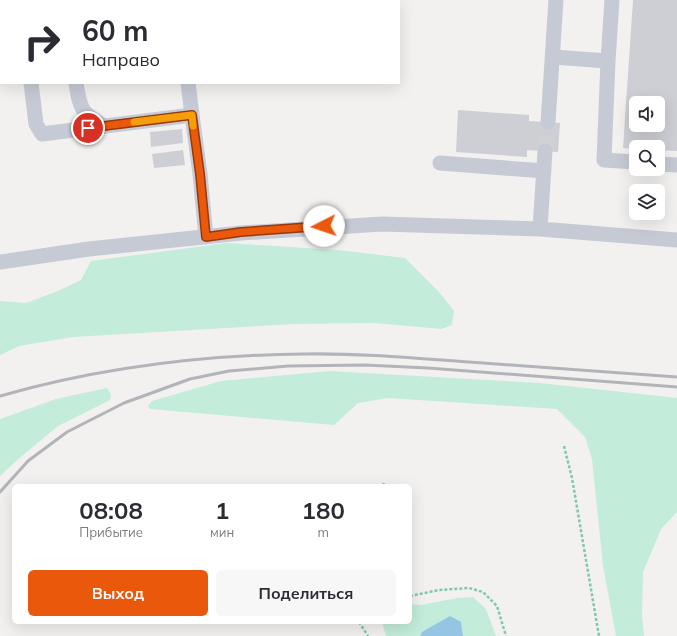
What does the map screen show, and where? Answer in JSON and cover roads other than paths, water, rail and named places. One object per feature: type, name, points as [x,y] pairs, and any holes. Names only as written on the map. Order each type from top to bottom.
[{"type":"lane","points":[[548,122],[556,0]]},
{"type":"lane","points":[[612,0],[604,160],[629,162]]},
{"type":"lane","points":[[552,57],[608,61]]},
{"type":"lane","points":[[31,84],[36,124],[42,134],[192,115]]},
{"type":"lane","points":[[76,84],[79,104],[90,118],[104,126]]},
{"type":"lane","points":[[188,84],[200,174],[206,237]]},
{"type":"lane","points":[[540,230],[545,151]]},
{"type":"lane","points":[[440,163],[544,171]]},
{"type":"lane","points":[[665,164],[677,165]]},
{"type":"lane","points":[[0,262],[89,249],[241,232],[382,224],[540,230],[677,240]]},
{"type":"water","points":[[450,616],[461,622],[463,636],[420,636],[422,632]]},
{"type":"tunnel","points":[[545,151],[548,122]]},
{"type":"railway","points":[[0,396],[75,378],[151,365],[189,360],[266,355],[345,354],[386,356],[677,377]]},
{"type":"railway","points":[[0,492],[28,461],[67,432],[124,403],[190,379],[229,371],[288,366],[365,365],[428,368],[677,387]]}]
